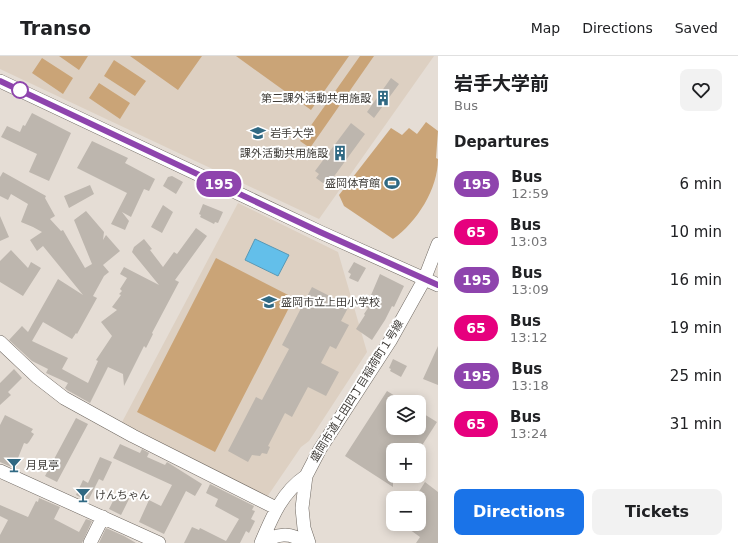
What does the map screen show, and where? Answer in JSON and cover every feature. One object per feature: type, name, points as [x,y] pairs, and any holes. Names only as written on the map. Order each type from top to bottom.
[{"type":"street","points":[[0,81],[424,280],[438,285]]},
{"type":"street","name":"盛岡市道上田四丁目稲荷町１号線","points":[[309,543],[304,528],[302,508],[306,476],[320,449],[390,341],[424,280],[438,244]]},
{"type":"street","points":[[0,342],[37,377],[64,398],[133,436],[276,508]]},
{"type":"street","points":[[0,471],[159,543]]},
{"type":"street","points":[[262,543],[276,508],[296,482],[306,476]]},
{"type":"street","points":[[90,543],[103,517]]},
{"type":"street","points":[[262,543],[278,535],[289,535],[298,538],[303,543]]},
{"type":"shaded area","name":"岩手大学","points":[[0,56],[434,56],[319,219],[0,69]]},
{"type":"shaded area","points":[[59,56],[88,56],[79,70]]},
{"type":"shaded area","points":[[130,56],[202,56],[178,90]]},
{"type":"shaded area","points":[[236,56],[349,56],[311,110]]},
{"type":"shaded area","points":[[360,56],[374,56],[310,148],[300,141]]},
{"type":"shaded area","points":[[42,58],[73,78],[63,94],[32,73]]},
{"type":"shaded area","points":[[114,60],[146,81],[135,96],[104,76]]},
{"type":"shaded area","points":[[99,83],[130,103],[120,119],[89,98]]},
{"type":"shaded area","name":"盛岡体育館","points":[[426,122],[438,131],[436,158],[438,159],[434,182],[430,193],[418,214],[402,232],[393,239],[344,206],[339,195],[391,128],[402,135],[409,128],[417,134]]},
{"type":"shaded area","name":"盛岡市立上田小学校","points":[[238,203],[338,252],[367,352],[309,441],[301,447],[267,497],[121,424]]},
{"type":"shaded area","points":[[216,258],[294,298],[215,452],[137,412]]},
{"type":"water","points":[[255,239],[289,255],[278,276],[245,260]]},
{"type":"building","name":"第二課外活動共用施設","points":[[391,78],[399,84],[374,118],[367,112]]},
{"type":"building","points":[[32,113],[71,133],[49,181],[29,172],[37,154],[1,137],[7,126],[20,132],[23,125],[25,126]]},
{"type":"building","name":"課外活動共用施設","points":[[351,123],[365,134],[327,186],[316,178],[319,174],[315,171]]},
{"type":"building","points":[[92,141],[128,158],[125,163],[155,179],[149,191],[144,189],[131,217],[122,212],[129,221],[125,230],[111,224],[127,193],[77,168]]},
{"type":"building","points":[[3,172],[46,196],[45,198],[55,216],[50,219],[61,231],[63,230],[85,268],[92,264],[74,220],[86,211],[104,232],[103,240],[106,235],[120,251],[103,265],[109,272],[104,276],[93,296],[97,298],[77,334],[76,333],[72,339],[43,322],[32,341],[68,358],[62,369],[88,383],[98,361],[96,360],[112,336],[101,322],[117,310],[112,307],[121,295],[119,294],[122,291],[120,289],[127,278],[120,274],[124,267],[159,285],[132,252],[134,247],[144,239],[152,249],[150,250],[163,267],[174,252],[177,254],[196,228],[207,236],[175,280],[179,282],[152,333],[153,334],[146,348],[144,346],[124,386],[123,374],[108,367],[90,403],[67,390],[65,388],[68,383],[46,373],[48,369],[32,361],[9,340],[22,326],[28,332],[58,279],[83,295],[43,246],[37,251],[30,240],[42,232],[21,222],[28,204],[11,194],[8,200],[0,196],[0,177]]},
{"type":"building","points":[[172,176],[183,182],[176,194],[163,186],[168,177]]},
{"type":"building","points":[[90,185],[94,194],[69,208],[64,196]]},
{"type":"building","points":[[203,204],[223,212],[218,223],[215,222],[214,224],[200,217],[201,215],[199,214]]},
{"type":"building","points":[[163,205],[173,212],[162,233],[151,227]]},
{"type":"building","points":[[0,216],[9,237],[0,241]]},
{"type":"building","points":[[11,250],[28,268],[31,262],[41,268],[23,296],[0,282],[0,261]]},
{"type":"building","points":[[354,262],[366,268],[358,282],[349,278],[351,274],[348,272]]},
{"type":"building","points":[[380,274],[404,286],[394,307],[392,306],[372,340],[356,329],[365,315],[364,314],[368,308],[366,307]]},
{"type":"building","name":"盛岡市立上田小学校","points":[[312,287],[349,306],[341,321],[349,325],[336,349],[330,346],[321,363],[339,372],[326,396],[308,387],[292,417],[285,413],[268,446],[270,447],[267,454],[262,453],[260,456],[252,455],[248,462],[228,451],[256,397],[262,400],[289,349],[282,345]]},
{"type":"building","points":[[438,346],[438,385],[423,379]]},
{"type":"building","points":[[393,359],[407,366],[401,377],[390,371],[391,369],[389,368]]},
{"type":"building","points":[[14,369],[22,378],[8,392],[11,395],[0,405],[0,383]]},
{"type":"building","points":[[387,391],[394,395],[386,395],[386,435],[426,435],[426,415],[437,422],[424,443],[386,443],[386,482],[345,456]]},
{"type":"building","points":[[5,415],[33,429],[31,432],[34,434],[27,444],[24,443],[18,458],[20,459],[16,469],[0,462],[0,425]]},
{"type":"building","points":[[76,418],[88,424],[57,482],[45,476]]},
{"type":"building","points":[[120,444],[140,453],[142,449],[149,453],[147,457],[165,465],[167,462],[202,484],[195,496],[186,491],[164,534],[139,522],[149,500],[161,506],[172,485],[113,458]]},
{"type":"building","points":[[100,457],[112,462],[103,481],[99,479],[88,501],[76,495],[83,480],[88,483]]},
{"type":"building","points":[[387,483],[393,483],[393,487]]},
{"type":"building","points":[[426,483],[438,492],[438,543],[416,543],[420,537],[412,531],[426,531],[426,491],[419,491]]},
{"type":"building","points":[[210,484],[254,506],[252,510],[255,511],[251,519],[255,521],[249,533],[246,531],[240,543],[184,543],[192,527],[199,530],[200,528],[226,541],[239,519],[215,506],[218,499],[206,493]]},
{"type":"building","points":[[121,492],[130,497],[121,515],[109,509],[116,495],[118,497]]},
{"type":"building","points":[[39,498],[60,507],[54,519],[79,532],[86,519],[92,521],[82,543],[0,543],[0,535],[8,520],[0,516],[0,505],[28,517]]},
{"type":"building","points":[[106,528],[124,536],[136,543],[99,543]]},
{"type":"bus line","name":"195","points":[[0,81],[320,232],[438,285]]},
{"type":"place","name":"第二課外活動共用施設","points":[[383,98]]},
{"type":"place","name":"岩手大学","points":[[258,133]]},
{"type":"place","name":"課外活動共用施設","points":[[340,153]]},
{"type":"place","name":"盛岡体育館","points":[[392,183]]},
{"type":"place","name":"盛岡市立上田小学校","points":[[269,302]]},
{"type":"place","name":"月見亭","points":[[14,465]]},
{"type":"place","name":"けんちゃん","points":[[83,495]]}]
